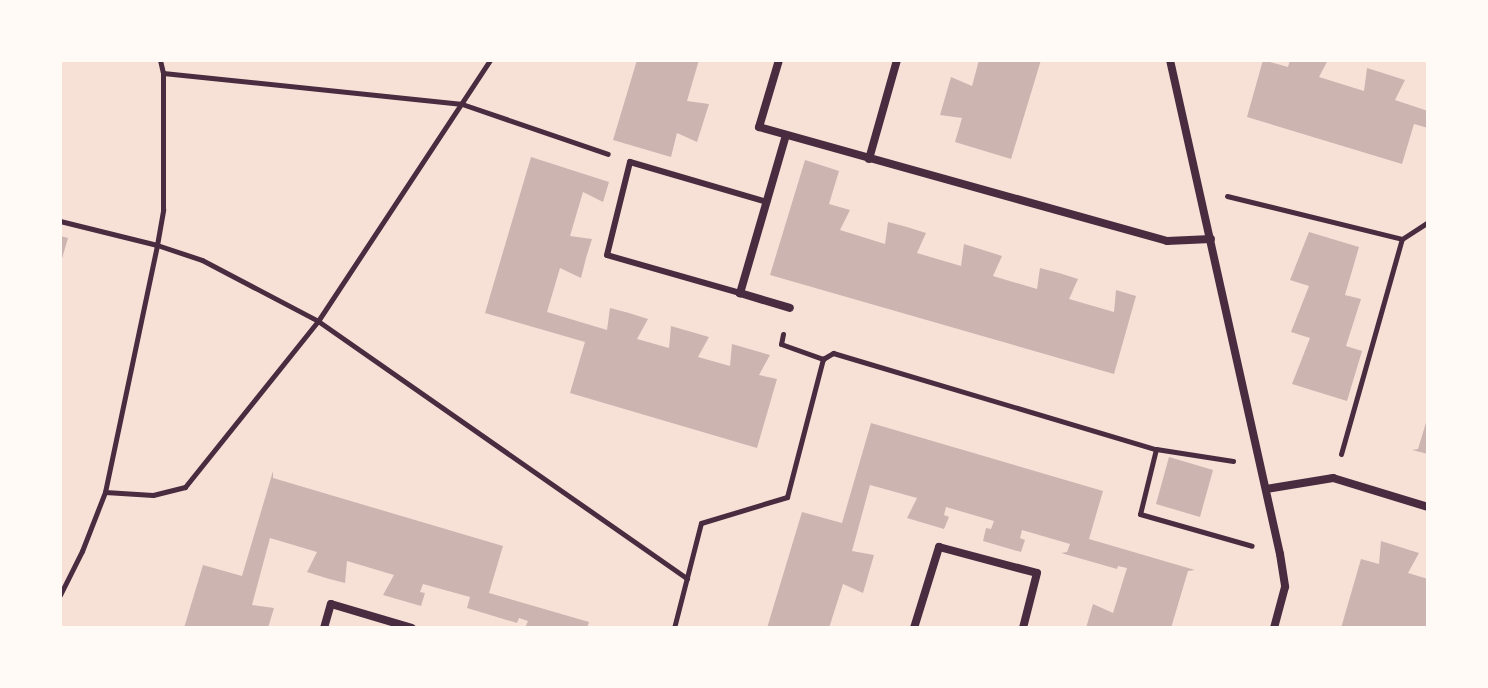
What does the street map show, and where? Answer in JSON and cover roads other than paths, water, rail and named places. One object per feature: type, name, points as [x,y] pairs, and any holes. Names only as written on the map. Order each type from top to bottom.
[{"type":"street","points":[[779,60],[759,127],[1167,241],[1211,239]]},
{"type":"street","points":[[869,159],[897,60]]},
{"type":"street","points":[[1170,60],[1280,554],[1285,587],[1274,628]]},
{"type":"street","points":[[786,135],[740,293],[790,308]]},
{"type":"street","points":[[1266,489],[1333,478],[1428,507]]},
{"type":"street","points":[[914,628],[939,547],[1037,573],[1023,628]]},
{"type":"street","points":[[324,628],[331,604],[412,628]]},
{"type":"lane","points":[[740,293],[607,255],[630,162],[767,202]]}]
